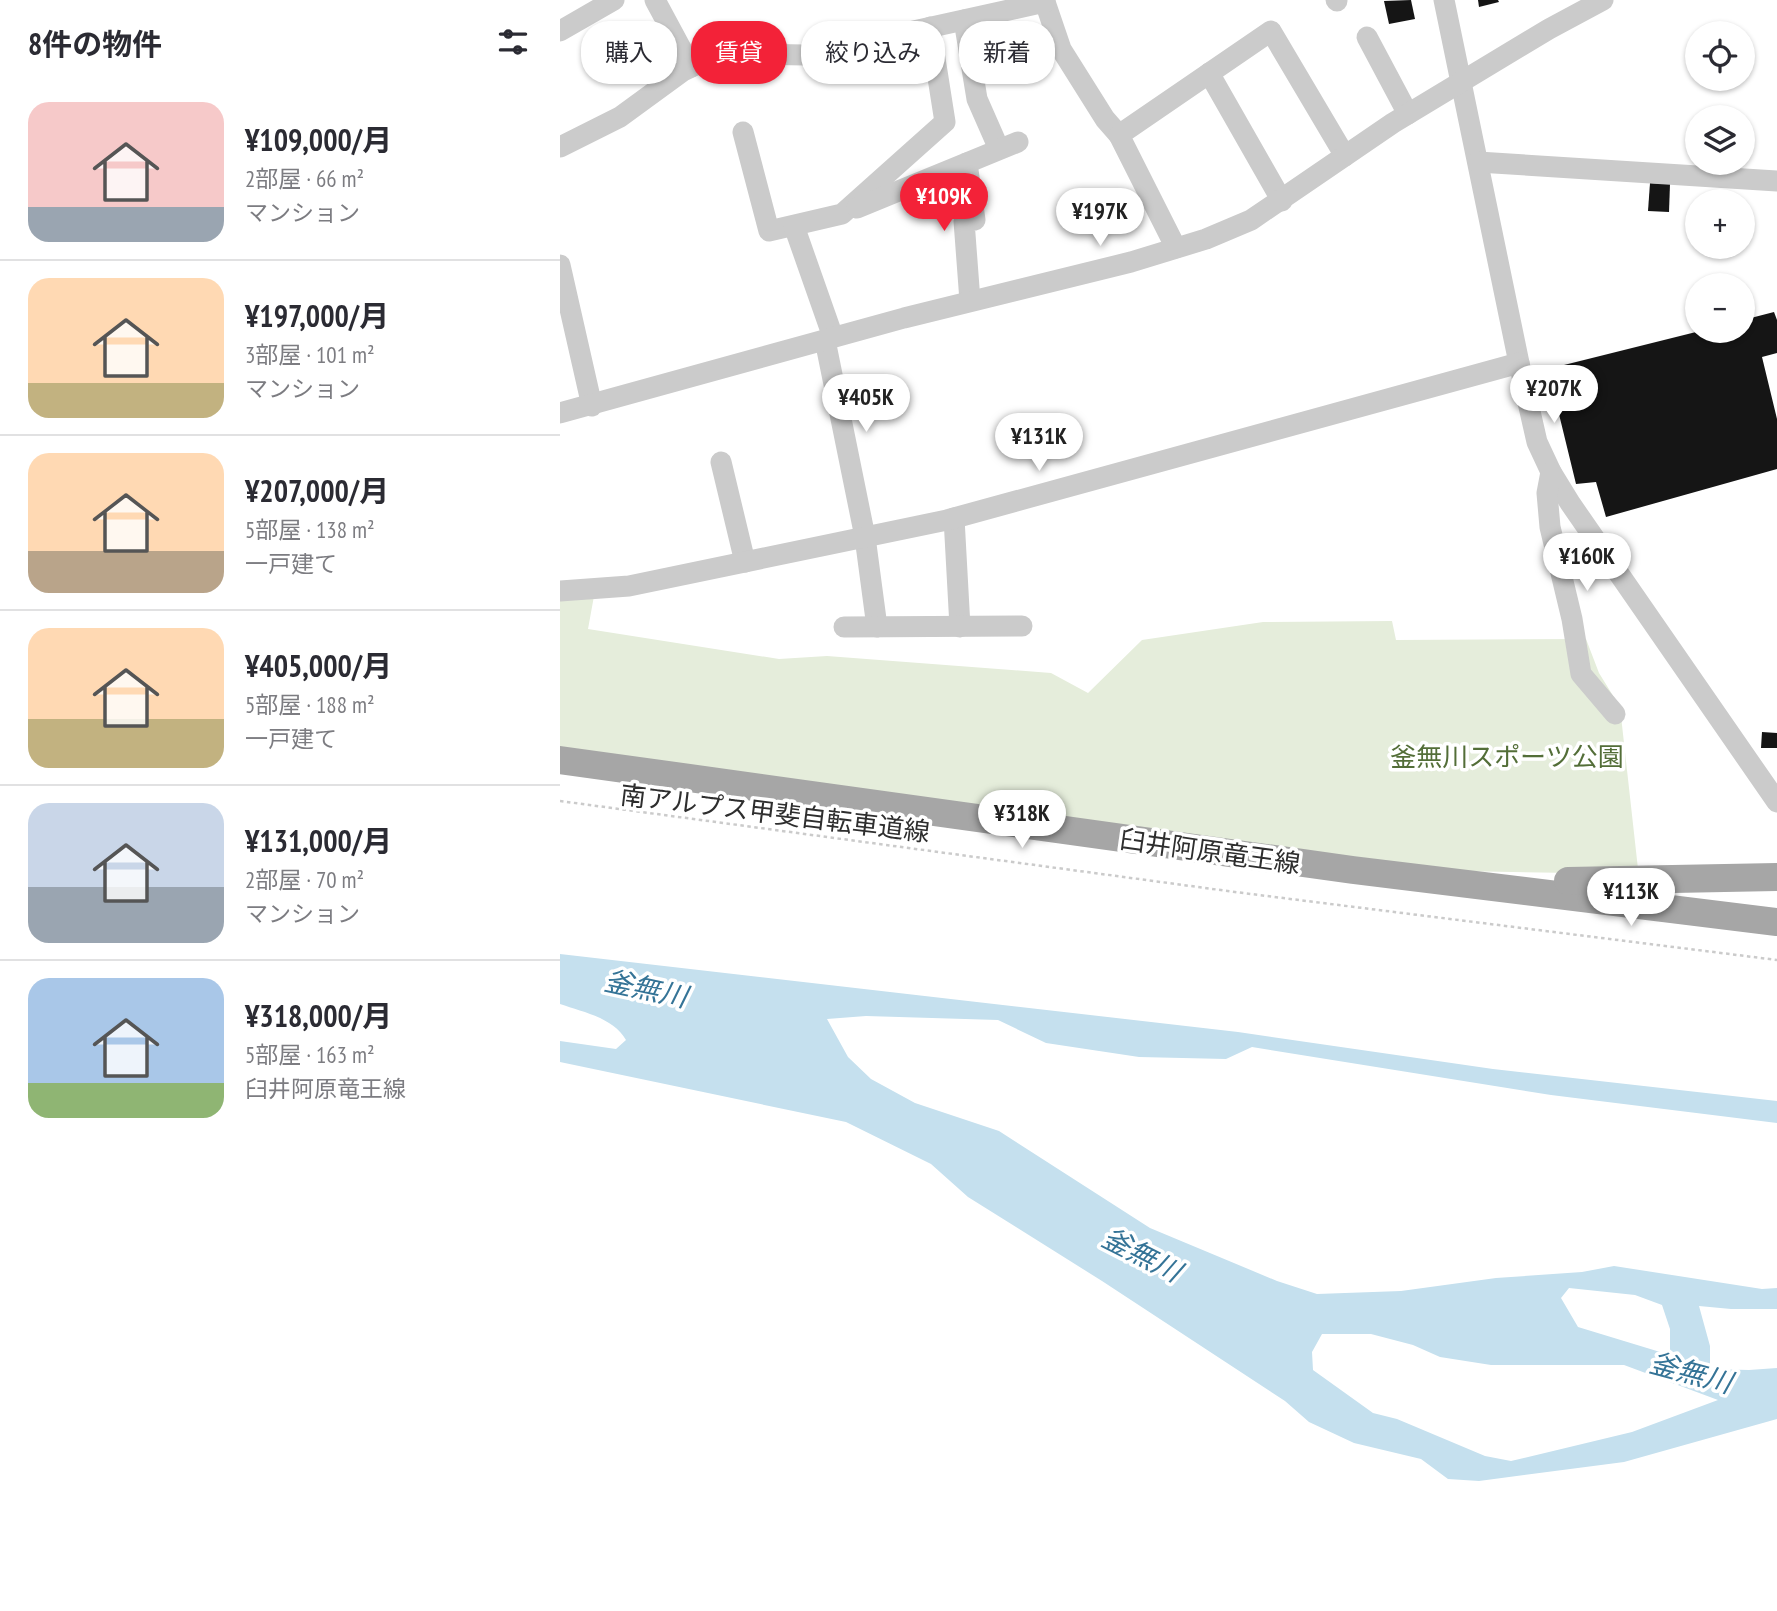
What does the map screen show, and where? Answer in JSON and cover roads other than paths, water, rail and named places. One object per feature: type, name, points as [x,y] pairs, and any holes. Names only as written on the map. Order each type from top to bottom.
[{"type":"main road","name":"臼井阿原竜王線","points":[[560,760],[1339,869],[1491,885],[1777,922]]},
{"type":"main road","points":[[1491,885],[1537,881],[1777,877]]},
{"type":"street","points":[[560,31],[614,0]]},
{"type":"street","points":[[560,147],[620,117],[691,67],[655,0]]},
{"type":"street","points":[[1444,0],[1537,442],[1570,503],[1777,802]]},
{"type":"street","points":[[560,413],[970,301],[1130,262],[1206,239],[1251,220],[1408,114],[1549,29],[1603,0]]},
{"type":"street","points":[[945,24],[1044,1],[1061,49],[1105,120],[1119,135],[1176,248]]},
{"type":"street","points":[[743,132],[769,231],[842,214],[1008,145],[977,99],[964,20]]},
{"type":"street","points":[[1119,135],[1270,31],[1345,156]]},
{"type":"street","points":[[1367,37],[1408,114]]},
{"type":"street","points":[[1209,73],[1282,201]]},
{"type":"street","points":[[842,214],[945,122],[939,84]]},
{"type":"street","points":[[1478,162],[1777,181]]},
{"type":"street","points":[[967,163],[975,219],[964,220],[970,301]]},
{"type":"street","points":[[793,226],[829,339],[865,537],[877,627]]},
{"type":"street","points":[[560,265],[592,405]]},
{"type":"street","points":[[560,591],[629,586],[954,518],[1519,363]]},
{"type":"street","points":[[721,462],[745,562]]},
{"type":"street","points":[[1551,472],[1547,493],[1550,527],[1572,620],[1581,674],[1615,714]]},
{"type":"street","points":[[954,518],[960,626]]},
{"type":"street","points":[[844,627],[1022,626]]},
{"type":"water","name":"釜無川","points":[[560,954],[1238,1032],[1493,1069],[1777,1101],[1777,1123],[1551,1095],[1252,1047],[1226,1059],[1139,1057],[1046,1043],[998,1020],[866,1016],[827,1019],[848,1057],[871,1079],[915,1103],[999,1131],[1150,1228],[1277,1281],[1317,1294],[1401,1291],[1496,1278],[1582,1272],[1614,1266],[1762,1289],[1777,1288],[1777,1309],[1699,1306],[1710,1346],[1710,1369],[1777,1368],[1777,1419],[1624,1462],[1479,1481],[1448,1479],[1421,1459],[1354,1443],[1309,1422],[1285,1401],[968,1197],[931,1164],[846,1122],[560,1062],[560,1041],[616,1049],[626,1040],[621,1032],[606,1021],[560,1004]],"holes":[[[1569,1288],[1635,1295],[1662,1305],[1670,1329],[1670,1355],[1578,1327],[1561,1298]],[[1322,1334],[1371,1334],[1413,1345],[1440,1357],[1491,1365],[1624,1365],[1718,1400],[1632,1432],[1511,1461],[1485,1456],[1397,1419],[1373,1413],[1313,1370],[1312,1352]]]},
{"type":"park label","name":"釜無川スポーツ公園","points":[[1507,756]]}]
